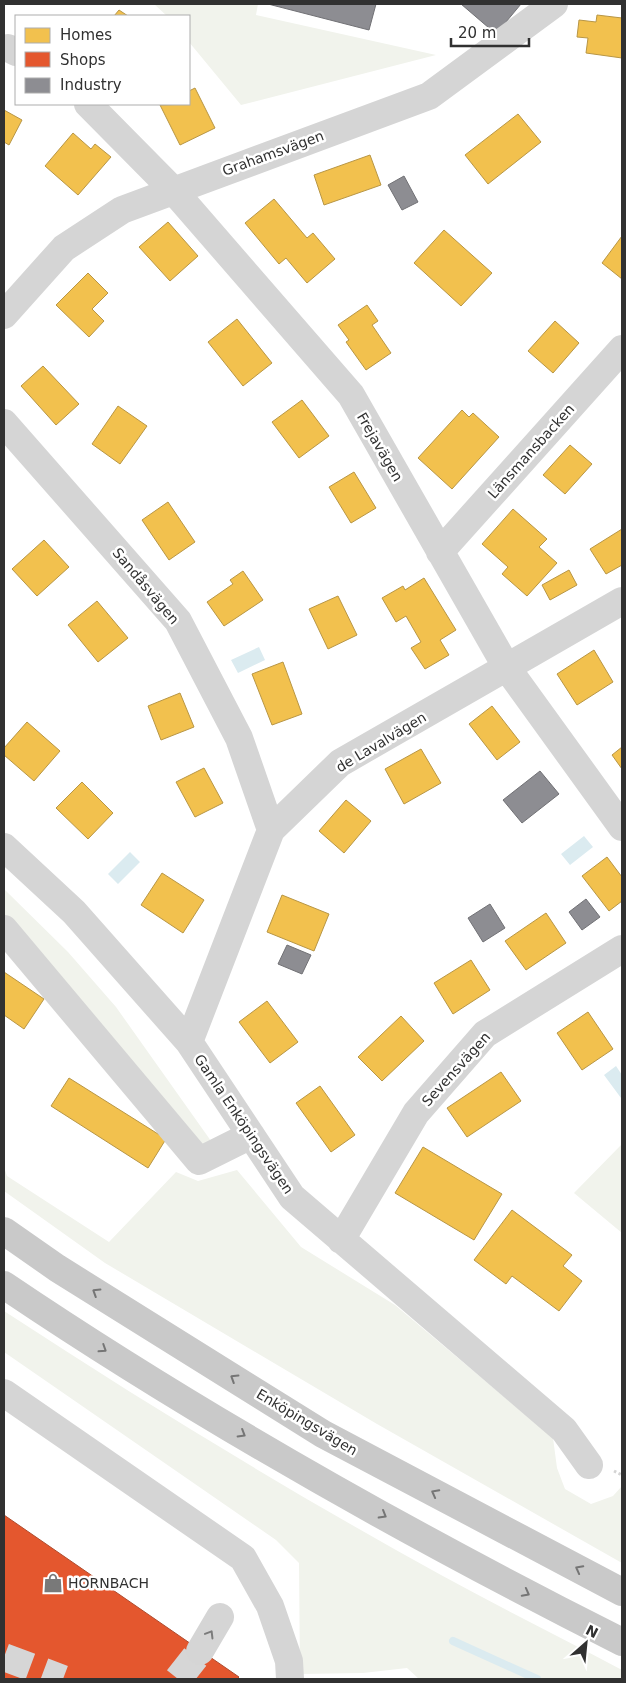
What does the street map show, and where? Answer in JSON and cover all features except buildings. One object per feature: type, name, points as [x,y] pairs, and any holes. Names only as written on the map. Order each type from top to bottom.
[{"type":"main road","name":"Enköpingsvägen","points":[[4,1231],[57,1268],[323,1434],[622,1592]]},
{"type":"main road","points":[[4,1285],[158,1384],[297,1467],[425,1539],[622,1642]]},
{"type":"street","name":"Grahamsvägen","points":[[4,315],[64,248],[122,210],[429,96],[554,4]]},
{"type":"street","name":"Frejavägen","points":[[89,105],[173,190],[350,395],[507,668],[622,827]]},
{"type":"street","name":"Länsmansbacken","points":[[440,552],[622,349]]},
{"type":"street","name":"Sandåsvägen","points":[[4,423],[178,621],[238,738],[271,830]]},
{"type":"street","name":"de Lavalvägen","points":[[189,1042],[271,830],[340,763],[622,601]]},
{"type":"street","name":"Gamla Enköpingsvägen","points":[[4,846],[74,912],[189,1042],[292,1197],[564,1430],[589,1464]]},
{"type":"street","points":[[4,929],[199,1161],[251,1135]]},
{"type":"street","name":"Sevensvägen","points":[[341,1240],[416,1113],[485,1034],[622,949]]},
{"type":"street","points":[[4,1393],[243,1558],[270,1606],[289,1661],[290,1679]]},
{"type":"street","points":[[200,1651],[220,1617]]},
{"type":"shaded area","points":[[154,4],[258,4],[256,15],[436,55],[241,105],[190,43],[190,15],[166,15]]},
{"type":"shaded area","points":[[259,647],[265,660],[238,673],[231,660]]},
{"type":"shaded area","points":[[584,836],[593,847],[570,865],[561,854]]},
{"type":"shaded area","points":[[130,852],[140,862],[118,884],[108,874]]},
{"type":"shaded area","points":[[4,889],[68,952],[116,1007],[216,1148],[200,1150],[4,916]]},
{"type":"shaded area","points":[[616,1066],[622,1075],[621,1098],[604,1075]]},
{"type":"shaded area","points":[[622,1144],[622,1233],[574,1193]]},
{"type":"shaded area","points":[[4,1167],[7,1176],[109,1242],[176,1172],[198,1181],[237,1170],[301,1247],[395,1305],[553,1438],[557,1468],[565,1489],[591,1504],[613,1496],[622,1486],[622,1563],[377,1424],[105,1263],[4,1191]]},
{"type":"shaded area","points":[[4,1311],[165,1414],[385,1544],[622,1670],[622,1679],[419,1679],[407,1668],[363,1673],[300,1674],[299,1563],[276,1540],[4,1352]]},
{"type":"waterway","points":[[453,1641],[537,1679]]},
{"type":"tunnel","points":[[178,1679],[200,1651]]},
{"type":"tunnel","points":[[4,1657],[63,1679]]},
{"type":"place","name":"HORNBACH","points":[[53,1583]]}]
